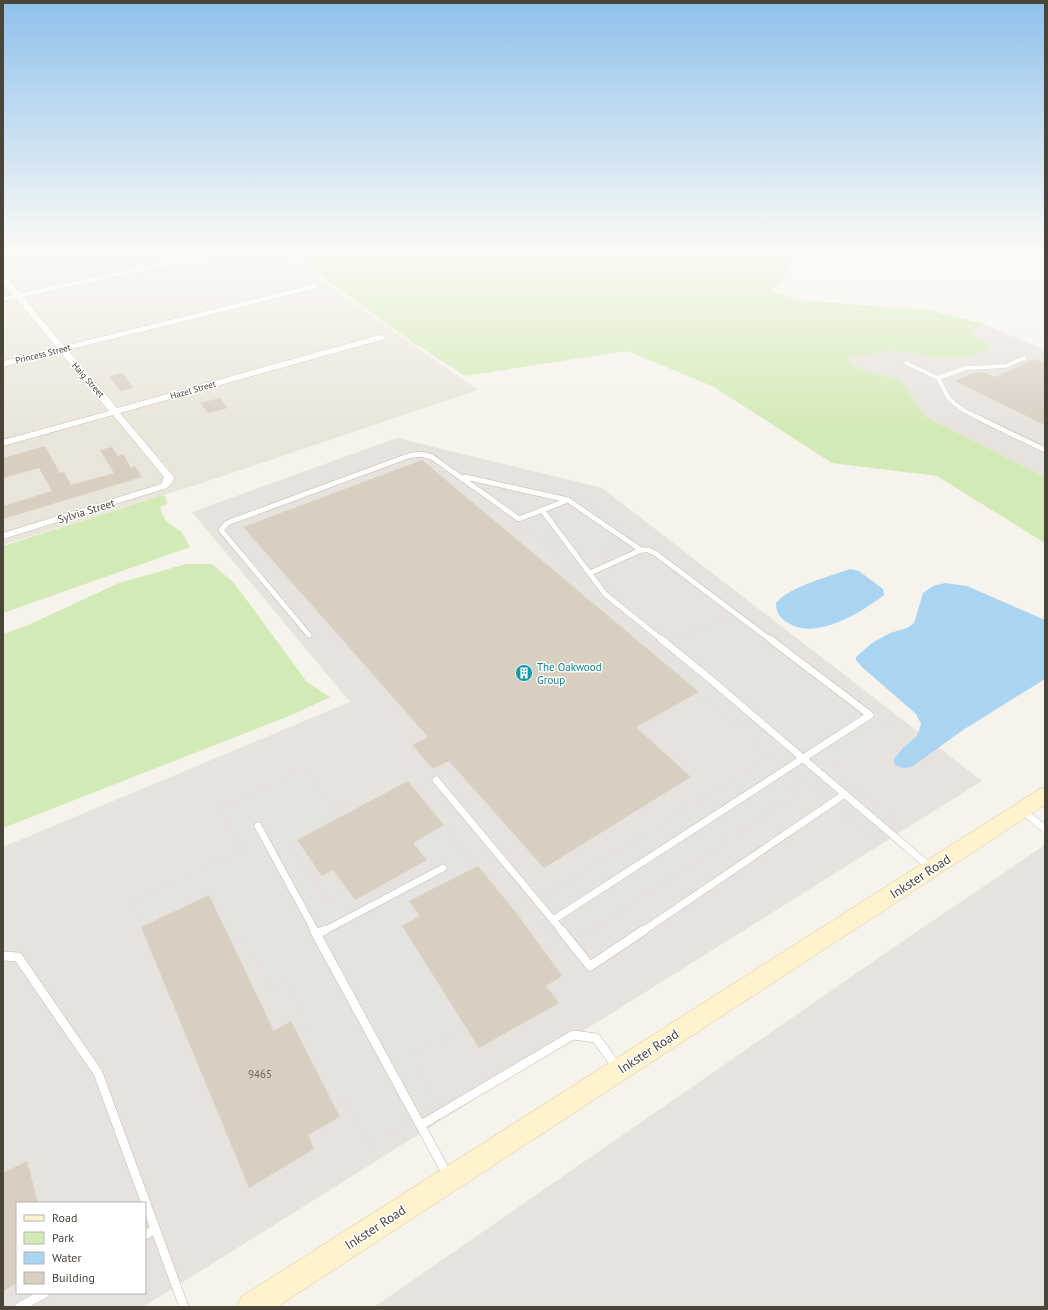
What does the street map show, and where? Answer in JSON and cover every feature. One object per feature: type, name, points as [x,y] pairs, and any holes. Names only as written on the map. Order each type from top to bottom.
[{"type":"street","name":"Haig Street","points":[[29,310],[169,477],[168,483]]},
{"type":"street","name":"Princess Street","points":[[3,364],[220,310]]},
{"type":"street","name":"Hazel Street","points":[[3,442],[382,337]]},
{"type":"street","name":"Sylvia Street","points":[[3,536],[155,489],[168,483]]},
{"type":"street","name":"Inkster Road","points":[[251,1307],[1045,795]]},
{"type":"lane","points":[[938,378],[966,368],[1006,366],[1024,358]]},
{"type":"lane","points":[[906,363],[938,378],[944,392],[951,402],[963,410],[1045,450]]},
{"type":"lane","points":[[309,635],[221,530],[227,522],[408,456],[421,454],[432,457],[519,519],[568,500]]},
{"type":"lane","points":[[461,477],[568,500],[641,550]]},
{"type":"lane","points":[[542,510],[605,594],[710,680],[932,868]]},
{"type":"lane","points":[[553,920],[870,715],[655,553],[648,550],[641,550],[590,573]]},
{"type":"lane","points":[[436,780],[590,966],[845,794]]},
{"type":"lane","points":[[1022,811],[1045,828]]},
{"type":"lane","points":[[258,826],[450,1178]]},
{"type":"lane","points":[[317,934],[443,868]]},
{"type":"lane","points":[[3,956],[18,957],[98,1073],[145,1202]]},
{"type":"lane","points":[[421,1125],[573,1035],[596,1038],[619,1070]]},
{"type":"lane","points":[[146,1204],[184,1307]]},
{"type":"lane","points":[[146,1234],[155,1229]]},
{"type":"lane","points":[[20,1307],[43,1294]]},
{"type":"shaded area","points":[[3,310],[364,310],[478,390],[196,485],[3,545]]},
{"type":"shaded area","points":[[984,324],[1045,350],[1045,477],[926,417],[901,380],[859,369],[847,356],[869,355],[893,350],[937,358],[991,346],[969,332]]},
{"type":"shaded area","points":[[397,438],[602,488],[982,781],[143,1307],[3,1307],[3,847],[350,702],[192,512]]},
{"type":"shaded area","points":[[573,494],[633,539],[597,556],[609,591],[673,643],[735,610],[894,728],[834,768],[900,825],[874,841],[809,784],[796,776],[787,781],[785,785],[796,794],[565,947],[531,905],[770,756],[654,655],[663,649],[591,590],[564,558],[513,517]]},
{"type":"shaded area","points":[[305,768],[332,811],[350,803],[354,809],[288,845],[326,901],[346,890],[355,901],[427,860],[414,843],[444,826],[476,866],[409,901],[419,916],[402,926],[464,1026],[412,1057],[438,1105],[399,1127],[370,1146],[346,1101],[335,1107],[302,1040],[304,1039],[302,1034],[306,1031],[299,1017],[300,1009],[285,980],[269,987],[246,940],[233,946],[209,895],[141,927],[132,903],[243,851],[220,809]]},
{"type":"shaded area","points":[[1045,845],[1045,1307],[374,1307],[916,932]]},
{"type":"green space","points":[[368,310],[929,310],[984,324],[970,332],[992,347],[970,357],[937,358],[893,350],[869,355],[847,357],[859,369],[901,380],[926,417],[1045,477],[1045,543],[937,476],[832,463],[712,386],[627,351],[465,376],[412,342]]},
{"type":"green space","points":[[164,495],[167,504],[160,507],[163,516],[167,522],[180,531],[190,547],[3,613],[3,546]]},
{"type":"green space","points":[[186,564],[212,564],[234,583],[307,682],[330,697],[294,714],[3,828],[3,634],[26,626],[119,583]]},
{"type":"water","points":[[850,569],[859,571],[883,589],[884,595],[864,609],[825,627],[812,629],[799,628],[788,623],[779,615],[776,603],[782,597],[800,587]]},
{"type":"water","points":[[945,583],[967,586],[1045,620],[1045,679],[963,730],[913,766],[905,768],[894,764],[894,759],[903,748],[917,736],[921,724],[916,714],[862,667],[856,660],[856,657],[872,643],[890,633],[907,628],[914,623],[923,593],[933,586]]},
{"type":"building","points":[[1035,359],[1045,364],[1045,425],[955,381],[976,372],[983,372],[995,377]]},
{"type":"building","points":[[123,373],[133,388],[120,391],[109,376]]},
{"type":"building","points":[[220,398],[228,408],[208,413],[200,403]]},
{"type":"building","points":[[45,446],[60,473],[64,472],[71,485],[114,473],[100,450],[112,447],[118,456],[123,454],[131,468],[135,466],[142,477],[3,519],[3,506],[52,491],[39,468],[3,478],[3,458]]},
{"type":"building","name":"The Oakwood Group","points":[[422,460],[699,692],[636,727],[691,777],[544,868],[449,761],[433,769],[412,745],[428,737],[243,527]]},
{"type":"building","points":[[408,781],[444,825],[413,843],[427,860],[355,900],[333,870],[322,876],[297,840]]},
{"type":"building","points":[[478,866],[518,915],[562,976],[546,986],[559,1003],[479,1048],[402,926],[420,916],[409,901]]},
{"type":"building","points":[[209,895],[274,1031],[291,1021],[340,1117],[308,1135],[314,1149],[249,1188],[141,927]]},
{"type":"building","points":[[27,1161],[38,1202],[16,1202],[16,1284],[3,1291],[3,1173]]},
{"type":"place","name":"The Oakwood Group","points":[[524,673]]}]
